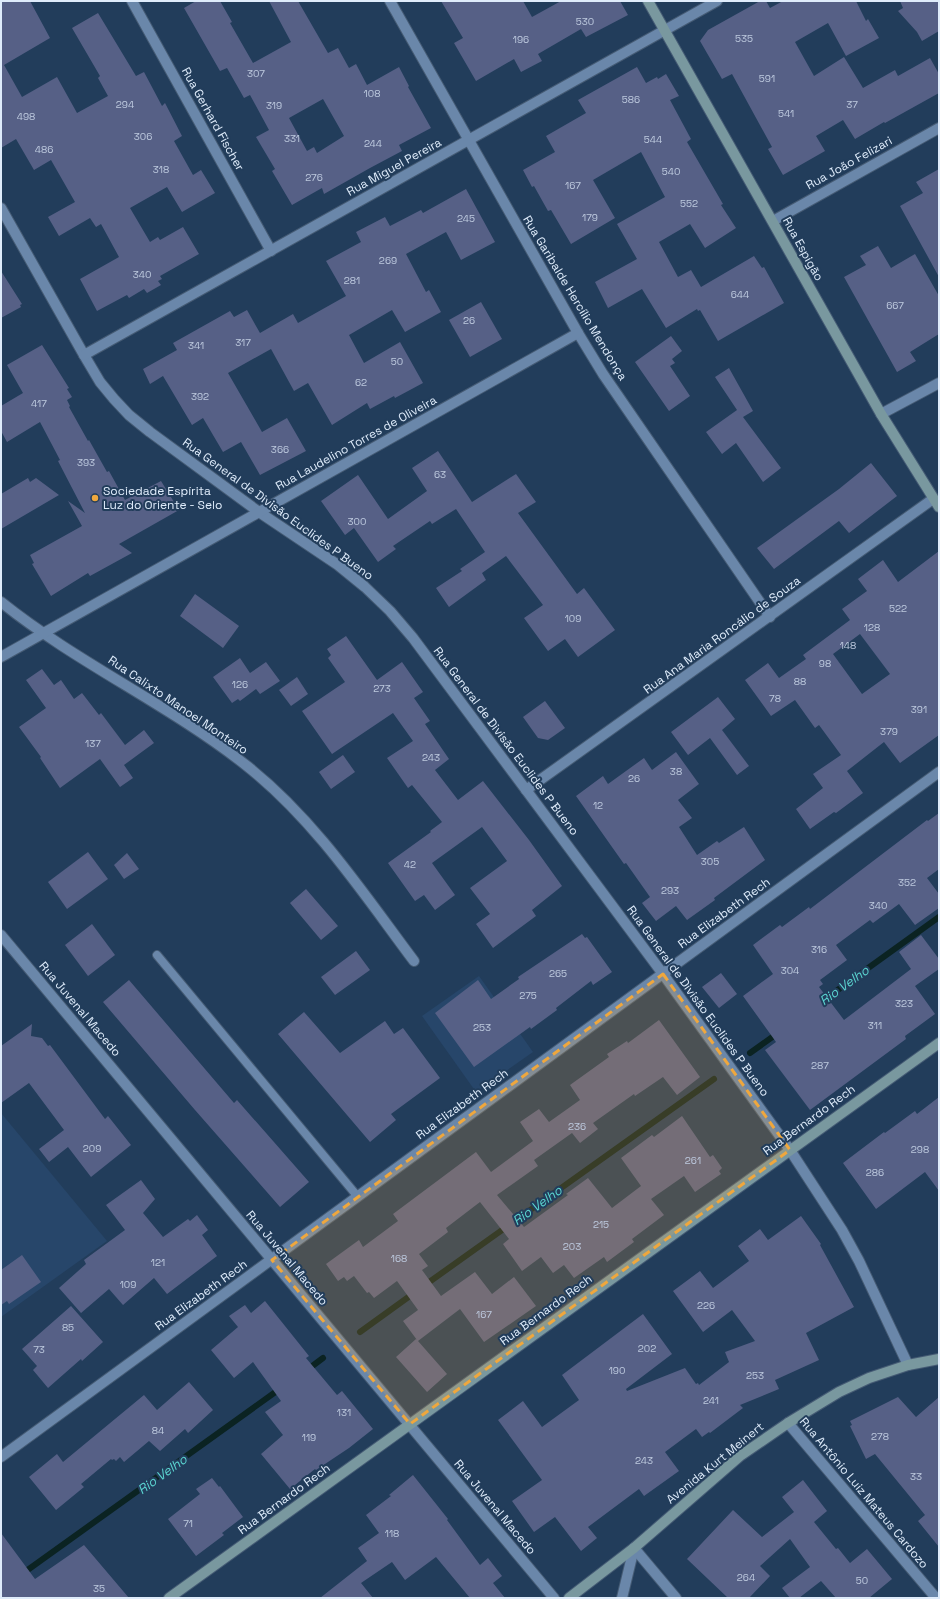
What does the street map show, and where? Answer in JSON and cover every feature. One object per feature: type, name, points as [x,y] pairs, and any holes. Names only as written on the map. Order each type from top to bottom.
[{"type":"main road","name":"Rua Espigão","points":[[648,1],[881,414],[936,503]]},
{"type":"main road","name":"Rua Bernardo Rech","points":[[169,1598],[939,1043]]},
{"type":"main road","name":"Avenida Kurt Meinert","points":[[569,1598],[634,1548],[734,1461],[788,1423],[869,1378],[908,1366],[939,1359]]},
{"type":"street","name":"Rua Gerhard Fischer","points":[[132,1],[271,250]]},
{"type":"street","name":"Rua Garibalde Hercílio Mendonça","points":[[390,1],[578,333],[603,374],[770,617]]},
{"type":"street","name":"Rua Miguel Pereira","points":[[84,356],[717,1]]},
{"type":"street","name":"Rua João Felizari","points":[[773,221],[939,128]]},
{"type":"street","name":"Rua General de Divisão Euclides P Bueno","points":[[1,208],[100,382],[129,415],[260,512],[338,565],[365,587],[390,611],[413,638],[663,974],[790,1150],[842,1230],[859,1261],[908,1366]]},
{"type":"street","name":"Rua Laudelino Torres de Oliveira","points":[[1,657],[578,333]]},
{"type":"street","points":[[881,414],[939,383]]},
{"type":"street","name":"Rua Ana Maria Roncálio de Souza","points":[[526,790],[770,617],[936,503]]},
{"type":"street","name":"Rua Calixto Manoel Monteiro","points":[[1,602],[44,633],[213,740],[248,767],[296,810],[324,843],[414,961]]},
{"type":"street","name":"Rua Elizabeth Rech","points":[[1,1458],[939,772]]},
{"type":"street","name":"Rua Juvenal Macedo","points":[[1,935],[554,1598]]},
{"type":"street","name":"Rua Antônio Luiz Mateus Cardozo","points":[[788,1423],[936,1598]]},
{"type":"street","points":[[622,1598],[634,1548]]},
{"type":"street","points":[[634,1548],[676,1598]]},
{"type":"lane","points":[[157,955],[358,1197]]},
{"type":"highlighted area","points":[[663,974],[790,1150],[410,1424],[272,1260]]},
{"type":"shaded area","points":[[479,976],[533,1052],[476,1092],[422,1016]]},
{"type":"shaded area","points":[[1,1113],[107,1241],[1,1317]]},
{"type":"building","points":[[1,1],[30,1],[50,38],[4,65],[22,97],[57,77],[77,113],[108,96],[98,78],[100,76],[72,28],[98,13],[136,76],[144,72],[162,106],[165,103],[182,136],[174,141],[193,175],[201,170],[215,193],[182,212],[167,187],[130,208],[150,242],[158,237],[160,240],[183,227],[199,254],[160,276],[162,279],[158,281],[161,285],[147,293],[144,289],[129,298],[127,295],[97,311],[80,279],[119,257],[101,224],[96,227],[90,218],[59,236],[48,217],[75,202],[51,160],[34,170],[16,139],[1,148]]},
{"type":"building","points":[[196,1],[220,1],[232,22],[230,23],[253,63],[291,42],[269,1],[298,1],[328,53],[338,48],[349,68],[356,64],[367,85],[399,67],[409,86],[408,87],[431,128],[399,145],[402,151],[324,194],[322,188],[292,205],[272,171],[275,169],[256,137],[269,130],[250,95],[244,98],[227,68],[220,71],[184,8]],"holes":[[[323,99],[344,136],[317,153],[314,147],[307,151],[289,118]]]},
{"type":"building","points":[[441,1],[523,1],[532,17],[561,1],[620,1],[628,15],[586,37],[581,29],[538,54],[542,61],[521,72],[514,59],[476,81],[454,43],[463,38]]},
{"type":"building","points":[[760,1],[766,1],[770,8],[783,1],[856,1],[866,21],[868,19],[879,38],[846,56],[828,23],[795,42],[814,76],[844,57],[863,88],[895,70],[898,76],[930,58],[939,74],[939,93],[855,139],[843,120],[816,136],[825,151],[783,175],[768,149],[772,147],[732,74],[722,79],[700,41],[708,30]]},
{"type":"building","points":[[900,1],[939,1],[939,31],[922,41],[917,32],[898,11],[903,8]]},
{"type":"building","points":[[637,67],[646,83],[657,77],[658,79],[666,74],[679,96],[670,100],[691,139],[687,142],[723,204],[721,205],[736,228],[705,248],[690,224],[659,242],[678,277],[691,270],[701,287],[754,256],[762,268],[764,267],[784,303],[718,341],[700,310],[698,311],[697,309],[666,328],[642,289],[608,308],[595,282],[637,259],[617,224],[665,197],[641,152],[593,180],[615,218],[571,244],[551,210],[548,211],[523,170],[555,152],[546,136],[586,113],[578,100]]},
{"type":"building","points":[[939,169],[939,277],[900,206],[923,193],[916,182]]},
{"type":"building","points":[[466,189],[495,242],[461,260],[446,232],[406,254],[426,292],[429,290],[441,312],[405,332],[392,310],[349,335],[364,363],[400,342],[423,383],[370,409],[367,403],[332,425],[308,383],[294,391],[271,349],[228,373],[262,432],[287,418],[306,451],[260,475],[241,442],[223,452],[203,418],[192,425],[163,376],[150,384],[143,369],[177,350],[173,343],[230,311],[234,317],[247,310],[260,333],[293,314],[298,323],[346,296],[326,261],[361,242],[356,232],[385,217],[390,226],[421,210],[423,213]]},
{"type":"building","points":[[878,246],[891,268],[915,254],[939,296],[939,334],[910,352],[916,361],[897,372],[844,277],[866,265],[860,256]]},
{"type":"building","points":[[1,271],[22,304],[20,305],[21,307],[1,318]]},
{"type":"building","points":[[481,302],[502,339],[470,357],[449,320]]},
{"type":"building","points":[[671,336],[682,351],[672,359],[675,363],[670,366],[690,396],[669,411],[635,362]]},
{"type":"building","points":[[42,345],[69,388],[67,389],[72,397],[67,400],[70,406],[69,407],[88,441],[89,440],[107,472],[109,471],[125,500],[161,481],[179,510],[119,544],[132,553],[90,576],[88,573],[51,596],[32,564],[34,563],[30,555],[82,526],[68,501],[85,513],[40,422],[7,442],[1,431],[1,406],[23,393],[7,365]]},
{"type":"building","points":[[729,368],[753,411],[743,417],[781,468],[763,482],[736,443],[722,454],[706,432],[737,410],[715,377]]},
{"type":"building","points":[[438,451],[472,502],[516,474],[536,502],[518,513],[577,594],[584,588],[615,630],[578,657],[565,639],[548,651],[524,618],[543,605],[506,556],[482,573],[486,580],[449,607],[436,588],[462,571],[460,569],[485,552],[456,509],[432,524],[430,521],[393,546],[396,549],[378,562],[354,528],[345,535],[321,501],[358,475],[388,519],[427,491],[412,468]]},
{"type":"building","points":[[871,463],[897,496],[849,533],[839,521],[774,569],[757,548],[839,489]]},
{"type":"building","points":[[28,478],[30,482],[36,478],[59,495],[1,529],[1,494]]},
{"type":"building","points":[[939,551],[939,735],[900,763],[884,742],[847,771],[863,793],[836,813],[834,812],[810,829],[796,809],[823,788],[813,774],[841,755],[819,725],[815,728],[795,700],[771,716],[745,680],[768,663],[779,678],[806,659],[803,655],[850,620],[842,609],[867,591],[858,579],[883,560],[898,582]],"holes":[[[860,634],[890,674],[862,694],[833,654]]]},
{"type":"building","points":[[195,594],[239,626],[223,648],[180,616]]},
{"type":"building","points":[[346,636],[377,680],[402,662],[423,692],[414,698],[430,721],[425,724],[449,759],[435,770],[458,800],[483,781],[529,840],[562,886],[532,910],[536,916],[493,948],[476,924],[490,914],[470,888],[507,861],[482,827],[432,863],[455,895],[435,910],[424,895],[415,901],[388,863],[431,832],[430,831],[442,822],[412,785],[408,788],[387,758],[413,741],[393,713],[332,754],[302,711],[345,682],[328,658],[331,655],[327,649]]},
{"type":"building","points":[[240,658],[250,673],[266,662],[280,681],[260,694],[256,689],[240,701],[238,699],[232,703],[213,677]]},
{"type":"building","points":[[42,669],[54,685],[61,680],[74,699],[82,693],[99,715],[101,713],[125,745],[144,730],[154,743],[124,765],[133,778],[120,787],[100,759],[60,788],[40,758],[41,757],[19,727],[46,708],[26,680]]},
{"type":"building","points":[[297,677],[308,694],[291,706],[279,690]]},
{"type":"building","points":[[718,697],[735,719],[722,730],[749,766],[737,775],[710,738],[688,755],[671,732]]},
{"type":"building","points":[[545,701],[565,728],[548,740],[538,738],[523,717]]},
{"type":"building","points":[[676,752],[699,784],[678,800],[692,818],[679,827],[697,855],[717,841],[719,843],[744,827],[765,860],[714,898],[715,900],[687,920],[676,906],[656,921],[642,903],[650,897],[626,863],[624,864],[576,796],[603,776],[608,784],[644,758],[652,770]]},
{"type":"building","points":[[343,755],[355,772],[331,789],[319,772]]},
{"type":"building","points":[[939,813],[939,869],[927,878],[939,894],[939,908],[915,925],[899,904],[873,923],[870,920],[836,945],[847,960],[820,980],[823,984],[819,987],[844,1020],[911,969],[899,952],[921,935],[939,959],[939,969],[915,986],[935,1014],[905,1036],[906,1039],[810,1110],[765,1050],[776,1042],[743,996],[773,974],[753,945],[780,925],[782,927],[809,907],[810,909],[927,820],[928,821]]},
{"type":"building","points":[[88,852],[108,879],[67,909],[48,882]]},
{"type":"building","points":[[127,853],[139,869],[124,879],[114,865]]},
{"type":"building","points":[[306,889],[338,926],[321,940],[290,903]]},
{"type":"building","points":[[92,924],[115,955],[88,976],[65,945]]},
{"type":"building","points":[[582,934],[585,938],[587,937],[612,972],[593,985],[591,981],[556,1008],[557,1010],[531,1029],[530,1027],[474,1067],[435,1013],[478,980],[491,999],[519,979],[518,977]]},
{"type":"building","points":[[356,951],[370,970],[335,995],[321,977]]},
{"type":"building","points":[[721,973],[737,994],[719,1008],[702,987]]},
{"type":"building","points":[[129,980],[234,1103],[237,1100],[309,1182],[280,1207],[103,1002]]},
{"type":"building","points":[[304,1012],[340,1053],[385,1021],[394,1034],[403,1028],[440,1078],[391,1114],[396,1120],[370,1142],[278,1034]]},
{"type":"building","points":[[659,1020],[700,1077],[677,1095],[663,1077],[635,1096],[634,1094],[593,1123],[598,1129],[580,1143],[572,1133],[534,1160],[538,1166],[497,1195],[524,1227],[568,1195],[566,1194],[588,1178],[612,1208],[641,1186],[621,1158],[652,1135],[654,1137],[682,1116],[710,1157],[713,1155],[722,1168],[719,1171],[721,1174],[695,1192],[684,1176],[651,1199],[664,1215],[632,1239],[634,1242],[607,1262],[604,1257],[574,1278],[564,1265],[553,1273],[541,1257],[522,1271],[503,1244],[509,1239],[480,1202],[446,1228],[448,1232],[419,1254],[428,1266],[422,1270],[441,1296],[475,1272],[492,1294],[514,1277],[536,1306],[484,1342],[460,1309],[418,1341],[447,1374],[427,1392],[396,1357],[416,1339],[417,1340],[403,1321],[418,1310],[397,1281],[374,1298],[369,1292],[367,1293],[354,1276],[347,1281],[344,1277],[338,1281],[326,1264],[359,1240],[363,1247],[398,1221],[393,1214],[476,1152],[491,1172],[533,1141],[520,1122],[539,1109],[549,1122],[580,1100],[570,1085],[609,1057],[607,1054],[627,1041],[628,1043]]},
{"type":"building","points":[[32,1024],[31,1036],[42,1038],[48,1046],[50,1045],[105,1119],[108,1116],[131,1145],[91,1177],[68,1147],[49,1162],[39,1149],[64,1130],[29,1083],[1,1103],[1,1046]]},
{"type":"building","points":[[939,1097],[939,1191],[925,1172],[876,1209],[843,1163],[884,1132],[885,1133],[915,1111],[917,1114]]},
{"type":"building","points":[[141,1180],[155,1199],[143,1213],[163,1237],[188,1219],[190,1221],[197,1215],[208,1230],[202,1235],[217,1256],[167,1294],[154,1278],[123,1305],[109,1289],[81,1313],[59,1288],[86,1264],[84,1260],[125,1230],[106,1205]]},
{"type":"building","points":[[801,1216],[821,1244],[820,1245],[854,1307],[806,1333],[819,1360],[775,1380],[779,1389],[740,1405],[743,1408],[710,1433],[709,1432],[702,1437],[696,1429],[665,1452],[679,1471],[644,1496],[639,1489],[588,1527],[597,1538],[581,1551],[555,1517],[534,1532],[512,1501],[542,1480],[498,1420],[523,1401],[542,1427],[579,1400],[562,1375],[643,1314],[672,1354],[626,1389],[627,1391],[685,1368],[696,1384],[698,1383],[699,1385],[729,1362],[725,1352],[755,1341],[732,1310],[703,1332],[673,1291],[700,1271],[713,1288],[749,1261],[738,1246],[760,1229],[768,1240]]},
{"type":"building","points":[[22,1255],[41,1282],[9,1304],[7,1301],[1,1305],[1,1270]]},
{"type":"building","points":[[265,1301],[309,1356],[306,1358],[337,1395],[342,1391],[373,1429],[349,1448],[316,1470],[315,1469],[290,1489],[261,1454],[283,1435],[265,1412],[281,1401],[253,1362],[234,1378],[211,1350],[238,1327],[229,1316],[245,1305],[251,1313]]},
{"type":"building","points":[[71,1306],[103,1342],[48,1388],[33,1370],[37,1366],[22,1349]]},
{"type":"building","points":[[189,1382],[213,1410],[188,1433],[185,1429],[160,1451],[149,1441],[124,1462],[120,1457],[116,1461],[111,1459],[81,1484],[84,1487],[56,1510],[29,1477],[57,1454],[63,1462],[144,1395],[157,1410]]},
{"type":"building","points":[[898,1397],[916,1417],[939,1397],[939,1547],[918,1521],[925,1515],[875,1454],[866,1459],[850,1426],[852,1425],[850,1421]]},
{"type":"building","points":[[413,1475],[448,1519],[447,1520],[480,1565],[488,1558],[502,1576],[493,1583],[505,1598],[470,1598],[436,1557],[405,1580],[392,1562],[361,1583],[373,1598],[320,1598],[367,1561],[358,1548],[379,1533],[366,1515],[391,1496],[389,1495]]},
{"type":"building","points":[[212,1478],[219,1487],[220,1486],[243,1517],[222,1533],[224,1535],[196,1556],[168,1519],[200,1494],[196,1489]]},
{"type":"building","points":[[803,1480],[827,1511],[814,1522],[836,1549],[838,1548],[850,1563],[867,1549],[892,1579],[869,1598],[836,1598],[821,1581],[799,1598],[790,1598],[782,1588],[810,1567],[790,1539],[760,1566],[770,1576],[749,1598],[728,1598],[687,1559],[733,1510],[762,1537],[794,1512],[782,1497]]},
{"type":"building","points":[[1,1533],[35,1579],[84,1545],[129,1598],[1,1598]]},
{"type":"waterway","name":"Rio Velho","points":[[821,1002],[939,917]]},
{"type":"waterway","name":"Rio Velho","points":[[750,1053],[778,1033]]},
{"type":"waterway","name":"Rio Velho","points":[[425,1285],[714,1079]]},
{"type":"waterway","name":"Rio Velho","points":[[360,1332],[414,1293]]},
{"type":"waterway","name":"Rio Velho","points":[[307,1370],[323,1358]]},
{"type":"waterway","name":"Rio Velho","points":[[22,1574],[281,1388]]},
{"type":"place","name":"Sociedade Espírita Luz do Oriente - Selo","points":[[95,498]]}]
